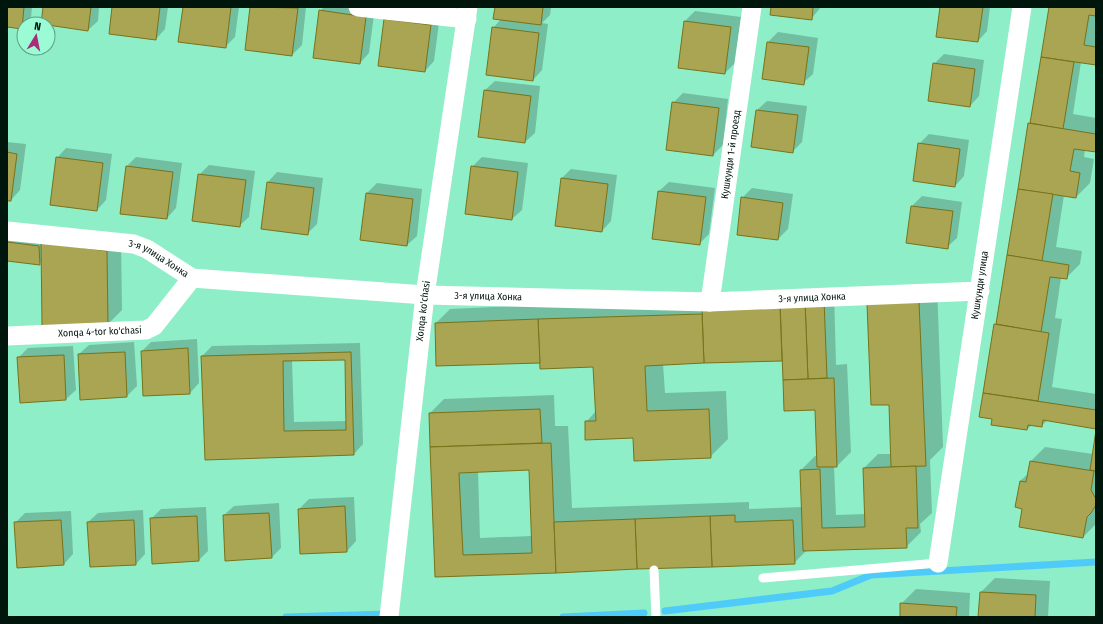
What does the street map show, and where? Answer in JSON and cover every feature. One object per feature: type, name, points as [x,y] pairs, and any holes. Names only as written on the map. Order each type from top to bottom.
[{"type":"street","points":[[358,7],[467,13]]},
{"type":"street","name":"Кушкунди 1-й проезд","points":[[710,302],[752,7]]},
{"type":"street","name":"Кушкунди улица","points":[[938,563],[1022,7]]},
{"type":"street","name":"Xonqa ko'chasi","points":[[389,617],[425,295],[467,13]]},
{"type":"street","name":"3-я улица Хонка","points":[[7,230],[134,244],[147,249],[192,278],[425,295],[710,302],[980,291]]},
{"type":"street","name":"Xonqa 4-tor ko'chasi","points":[[7,336],[146,330],[154,326],[192,278]]},
{"type":"lane","points":[[763,578],[938,563]]},
{"type":"lane","points":[[654,570],[656,617]]},
{"type":"building","points":[[7,7],[24,7],[23,16],[16,16],[16,28],[7,27]]},
{"type":"building","points":[[43,7],[91,7],[88,31],[56,26],[56,16],[42,16]]},
{"type":"building","points":[[112,7],[160,7],[156,40],[109,34]]},
{"type":"building","points":[[183,7],[231,7],[226,48],[178,42]]},
{"type":"building","points":[[250,7],[298,8],[292,56],[245,50]]},
{"type":"building","points":[[495,7],[543,7],[541,25],[493,19]]},
{"type":"building","points":[[771,7],[813,7],[812,20],[770,15]]},
{"type":"building","points":[[940,7],[983,7],[978,42],[936,37]]},
{"type":"building","points":[[1049,7],[1096,7],[1096,16],[1089,15],[1084,45],[1096,47],[1096,65],[1041,57]]},
{"type":"building","points":[[319,10],[366,17],[360,64],[313,58]]},
{"type":"building","points":[[384,19],[431,25],[425,72],[378,66]]},
{"type":"building","points":[[684,21],[731,27],[725,74],[678,68]]},
{"type":"building","points":[[492,27],[539,33],[533,81],[486,75]]},
{"type":"building","points":[[767,42],[809,47],[804,85],[762,79]]},
{"type":"building","points":[[1041,57],[1074,62],[1063,129],[1030,123]]},
{"type":"building","points":[[933,63],[975,69],[970,107],[928,101]]},
{"type":"building","points":[[484,90],[531,96],[525,143],[478,137]]},
{"type":"building","points":[[672,102],[719,108],[713,156],[666,150]]},
{"type":"building","points":[[756,110],[798,115],[793,153],[751,147]]},
{"type":"building","points":[[1028,123],[1096,134],[1096,152],[1074,149],[1070,171],[1080,173],[1076,198],[1018,189]]},
{"type":"building","points":[[918,143],[960,149],[955,187],[913,181]]},
{"type":"building","points":[[7,152],[17,154],[11,201],[7,201]]},
{"type":"building","points":[[56,157],[103,163],[97,211],[50,205]]},
{"type":"building","points":[[126,166],[173,172],[167,219],[120,214]]},
{"type":"building","points":[[471,166],[518,172],[512,220],[465,214]]},
{"type":"building","points":[[198,174],[246,180],[240,227],[192,221]]},
{"type":"building","points":[[561,178],[608,184],[602,232],[555,226]]},
{"type":"building","points":[[267,182],[314,188],[308,235],[261,229]]},
{"type":"building","points":[[1018,189],[1053,194],[1042,261],[1007,255]]},
{"type":"building","points":[[658,191],[706,197],[700,245],[652,239]]},
{"type":"building","points":[[366,193],[413,199],[407,246],[360,240]]},
{"type":"building","points":[[741,197],[783,203],[778,240],[737,235]]},
{"type":"building","points":[[911,206],[953,211],[948,249],[906,243]]},
{"type":"building","points":[[7,242],[39,246],[40,265],[7,261]]},
{"type":"building","points":[[41,242],[107,251],[108,325],[42,326]]},
{"type":"building","points":[[1007,255],[1069,265],[1067,279],[1050,277],[1041,332],[996,324]]},
{"type":"building","points":[[824,300],[827,378],[808,379],[805,301]]},
{"type":"building","points":[[805,301],[808,379],[783,380],[780,302]]},
{"type":"building","points":[[919,302],[926,466],[891,467],[889,405],[871,405],[867,304]]},
{"type":"building","points":[[780,306],[782,361],[704,363],[702,309]]},
{"type":"building","points":[[702,314],[704,363],[645,366],[647,411],[709,409],[711,458],[634,461],[633,438],[585,440],[585,421],[596,421],[593,367],[540,369],[538,319]]},
{"type":"building","points":[[538,319],[540,363],[436,366],[435,323]]},
{"type":"building","points":[[994,324],[1049,333],[1038,401],[983,393]]},
{"type":"building","points":[[188,348],[190,394],[143,396],[141,351]]},
{"type":"building","points":[[125,352],[127,397],[80,400],[78,354]]},
{"type":"building","points":[[351,352],[354,455],[205,460],[201,356]],"holes":[[[345,360],[346,430],[284,431],[283,361]]]},
{"type":"building","points":[[64,355],[66,400],[20,403],[17,357]]},
{"type":"building","points":[[834,378],[837,467],[817,467],[815,410],[784,411],[783,380]]},
{"type":"building","points":[[983,393],[1096,410],[1096,429],[1043,420],[1042,427],[1028,425],[1027,430],[991,425],[992,419],[979,417]]},
{"type":"building","points":[[540,409],[542,443],[430,447],[429,413]]},
{"type":"building","points":[[1096,430],[1096,471],[1090,470]]},
{"type":"building","points":[[551,443],[556,573],[435,577],[430,447]],"holes":[[[529,470],[532,553],[463,555],[459,473]]]},
{"type":"building","points":[[1030,461],[1094,471],[1091,490],[1096,499],[1096,505],[1087,517],[1083,538],[1019,527],[1022,509],[1015,507],[1020,481],[1026,482]]},
{"type":"building","points":[[916,466],[918,528],[906,528],[907,548],[803,551],[800,470],[820,469],[822,528],[865,527],[863,468]]},
{"type":"building","points":[[345,506],[347,552],[300,554],[298,509]]},
{"type":"building","points":[[269,513],[272,558],[225,561],[223,515]]},
{"type":"building","points":[[735,515],[735,522],[793,520],[795,564],[712,567],[710,516]]},
{"type":"building","points":[[197,516],[199,561],[152,564],[150,518]]},
{"type":"building","points":[[710,516],[712,567],[637,569],[635,519]]},
{"type":"building","points":[[635,519],[637,569],[556,573],[554,522]]},
{"type":"building","points":[[61,520],[64,565],[17,568],[14,522]]},
{"type":"building","points":[[134,520],[136,565],[90,567],[87,522]]},
{"type":"building","points":[[980,592],[1036,595],[1035,617],[978,617]]},
{"type":"building","points":[[900,603],[957,607],[956,617],[900,617]]},
{"type":"waterway","points":[[665,611],[832,591],[871,575],[1096,562]]},
{"type":"waterway","points":[[563,617],[644,613]]},
{"type":"waterway","points":[[286,617],[388,614]]}]
